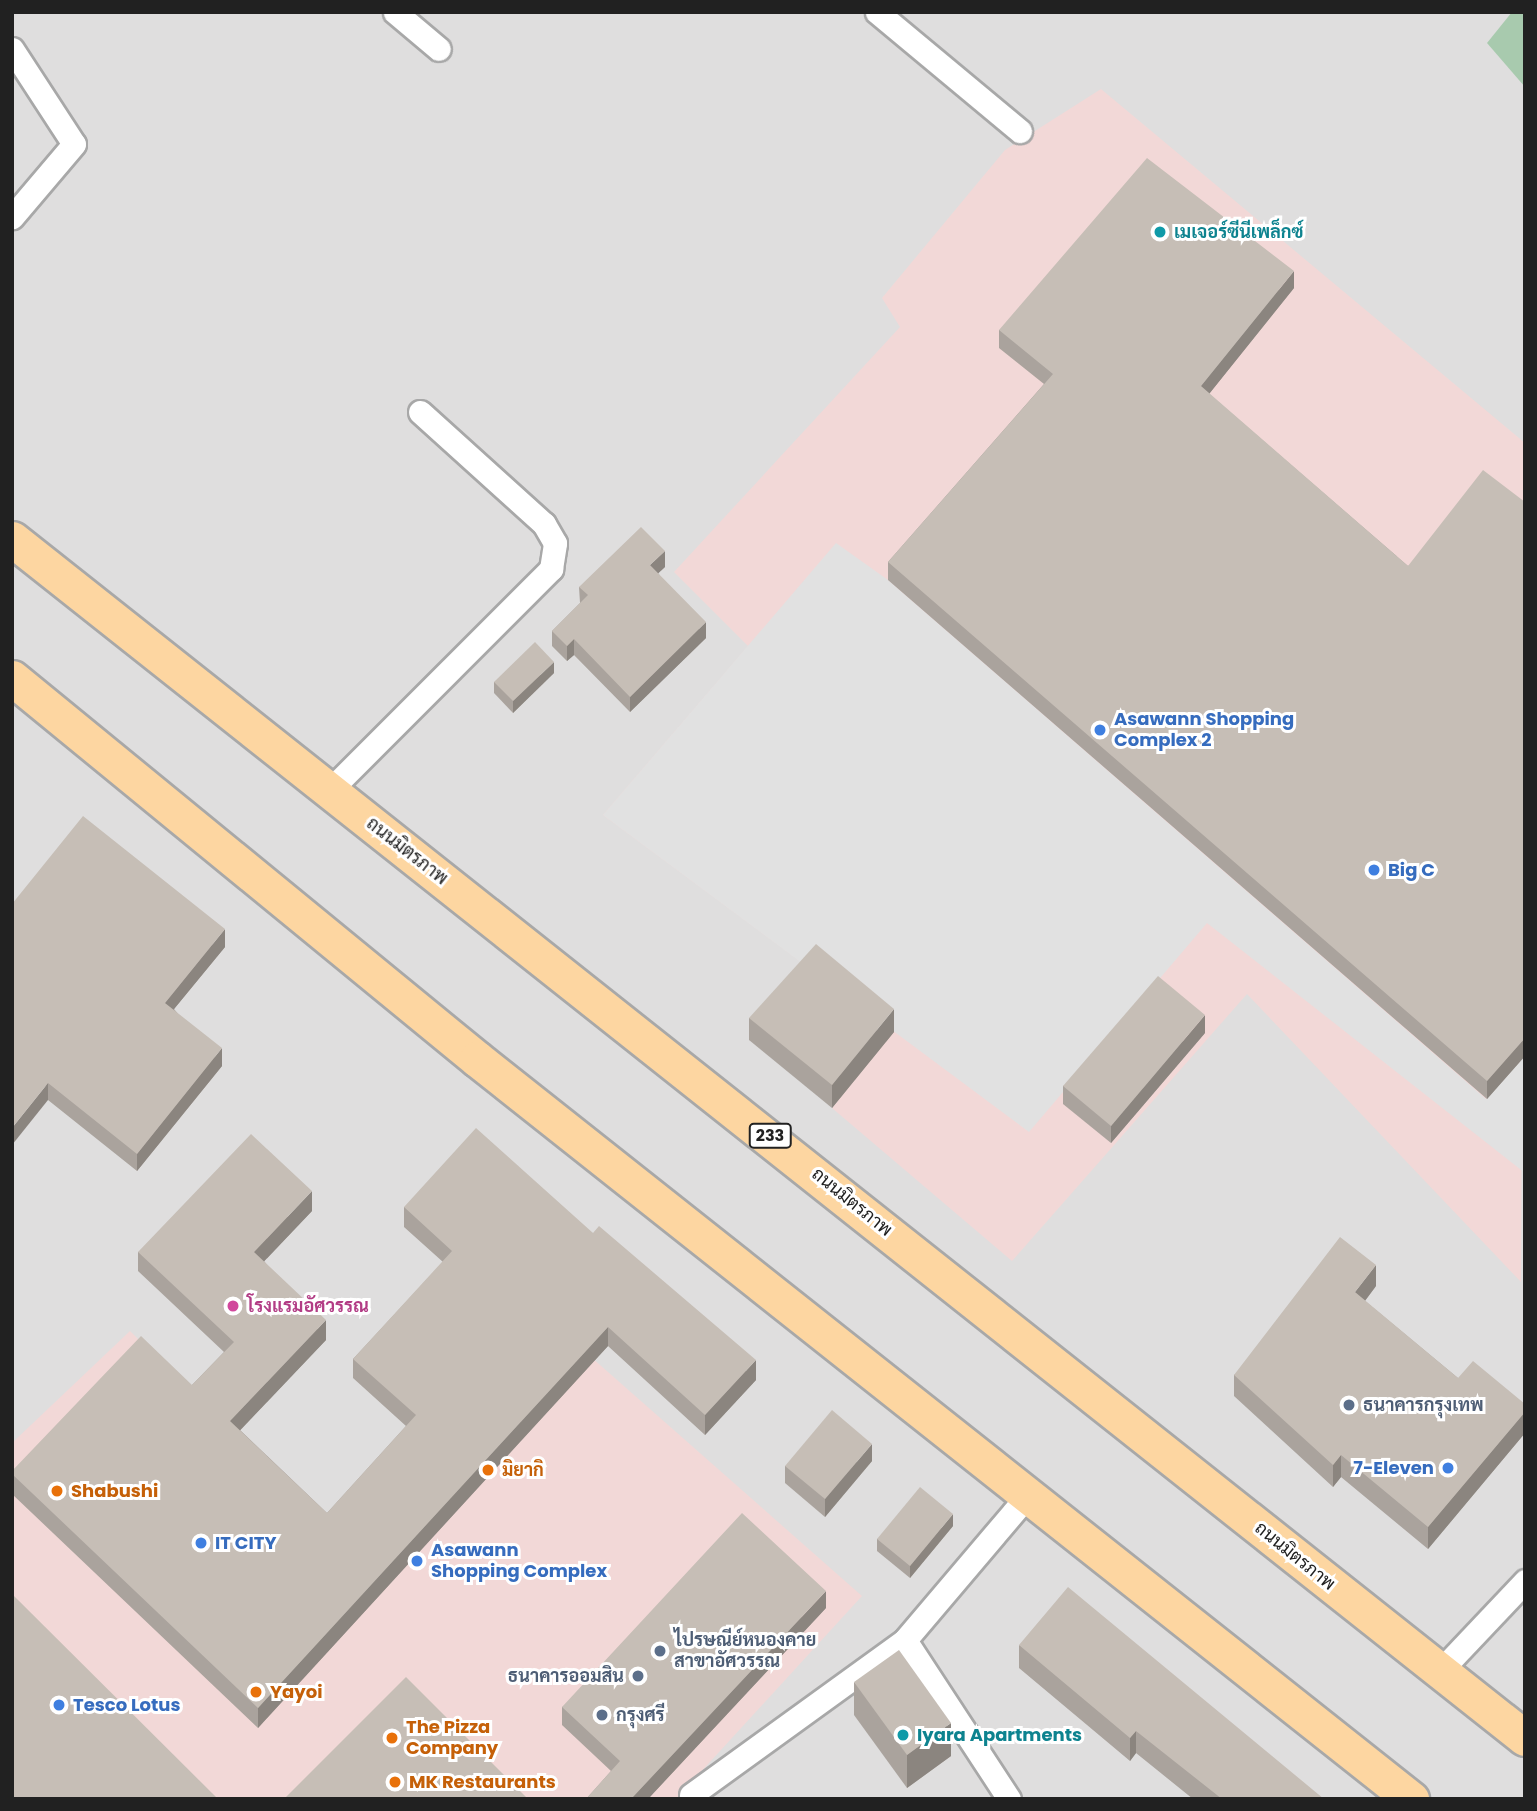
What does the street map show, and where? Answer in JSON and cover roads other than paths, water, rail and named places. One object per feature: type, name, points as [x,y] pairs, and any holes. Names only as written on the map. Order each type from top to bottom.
[{"type":"main road","name":"ถนนมิตรภาพ","points":[[12,539],[1525,1738]]},
{"type":"main road","points":[[12,678],[488,1068],[1411,1799]]},
{"type":"street","points":[[395,12],[439,49]]},
{"type":"street","points":[[877,12],[1020,131]]},
{"type":"street","points":[[12,49],[74,144],[12,217]]},
{"type":"street","points":[[330,790],[551,569],[555,543],[544,524],[420,412]]},
{"type":"street","points":[[691,1795],[905,1640],[1029,1494]]},
{"type":"street","points":[[1440,1671],[1525,1581]]},
{"type":"street","points":[[905,1640],[1009,1799]]},
{"type":"place","name":"เมเจอร์ซีนีเพล็กซ์","points":[[1160,232]]},
{"type":"place","name":"Asawann Shopping Complex 2","points":[[1100,730]]},
{"type":"place","name":"Big C","points":[[1374,870]]},
{"type":"place","name":"โรงแรมอัศวรรณ","points":[[233,1306]]},
{"type":"place","name":"ธนาคารกรุงเทพ","points":[[1349,1405]]},
{"type":"place","name":"7-Eleven","points":[[1448,1468]]},
{"type":"place","name":"มิยากิ","points":[[488,1470]]},
{"type":"place","name":"Shabushi","points":[[57,1491]]},
{"type":"place","name":"IT CITY","points":[[201,1543]]},
{"type":"place","name":"Asawann Shopping Complex","points":[[417,1561]]},
{"type":"place","name":"ไปรษณีย์หนองคาย สาขาอัศวรรณ","points":[[660,1651]]},
{"type":"place","name":"ธนาคารออมสิน","points":[[638,1676]]},
{"type":"place","name":"Yayoi","points":[[256,1692]]},
{"type":"place","name":"Tesco Lotus","points":[[59,1705]]},
{"type":"place","name":"กรุงศรี","points":[[602,1715]]},
{"type":"place","name":"Iyara Apartments","points":[[903,1735]]},
{"type":"place","name":"The Pizza Company","points":[[392,1738]]},
{"type":"place","name":"MK Restaurants","points":[[395,1782]]}]
